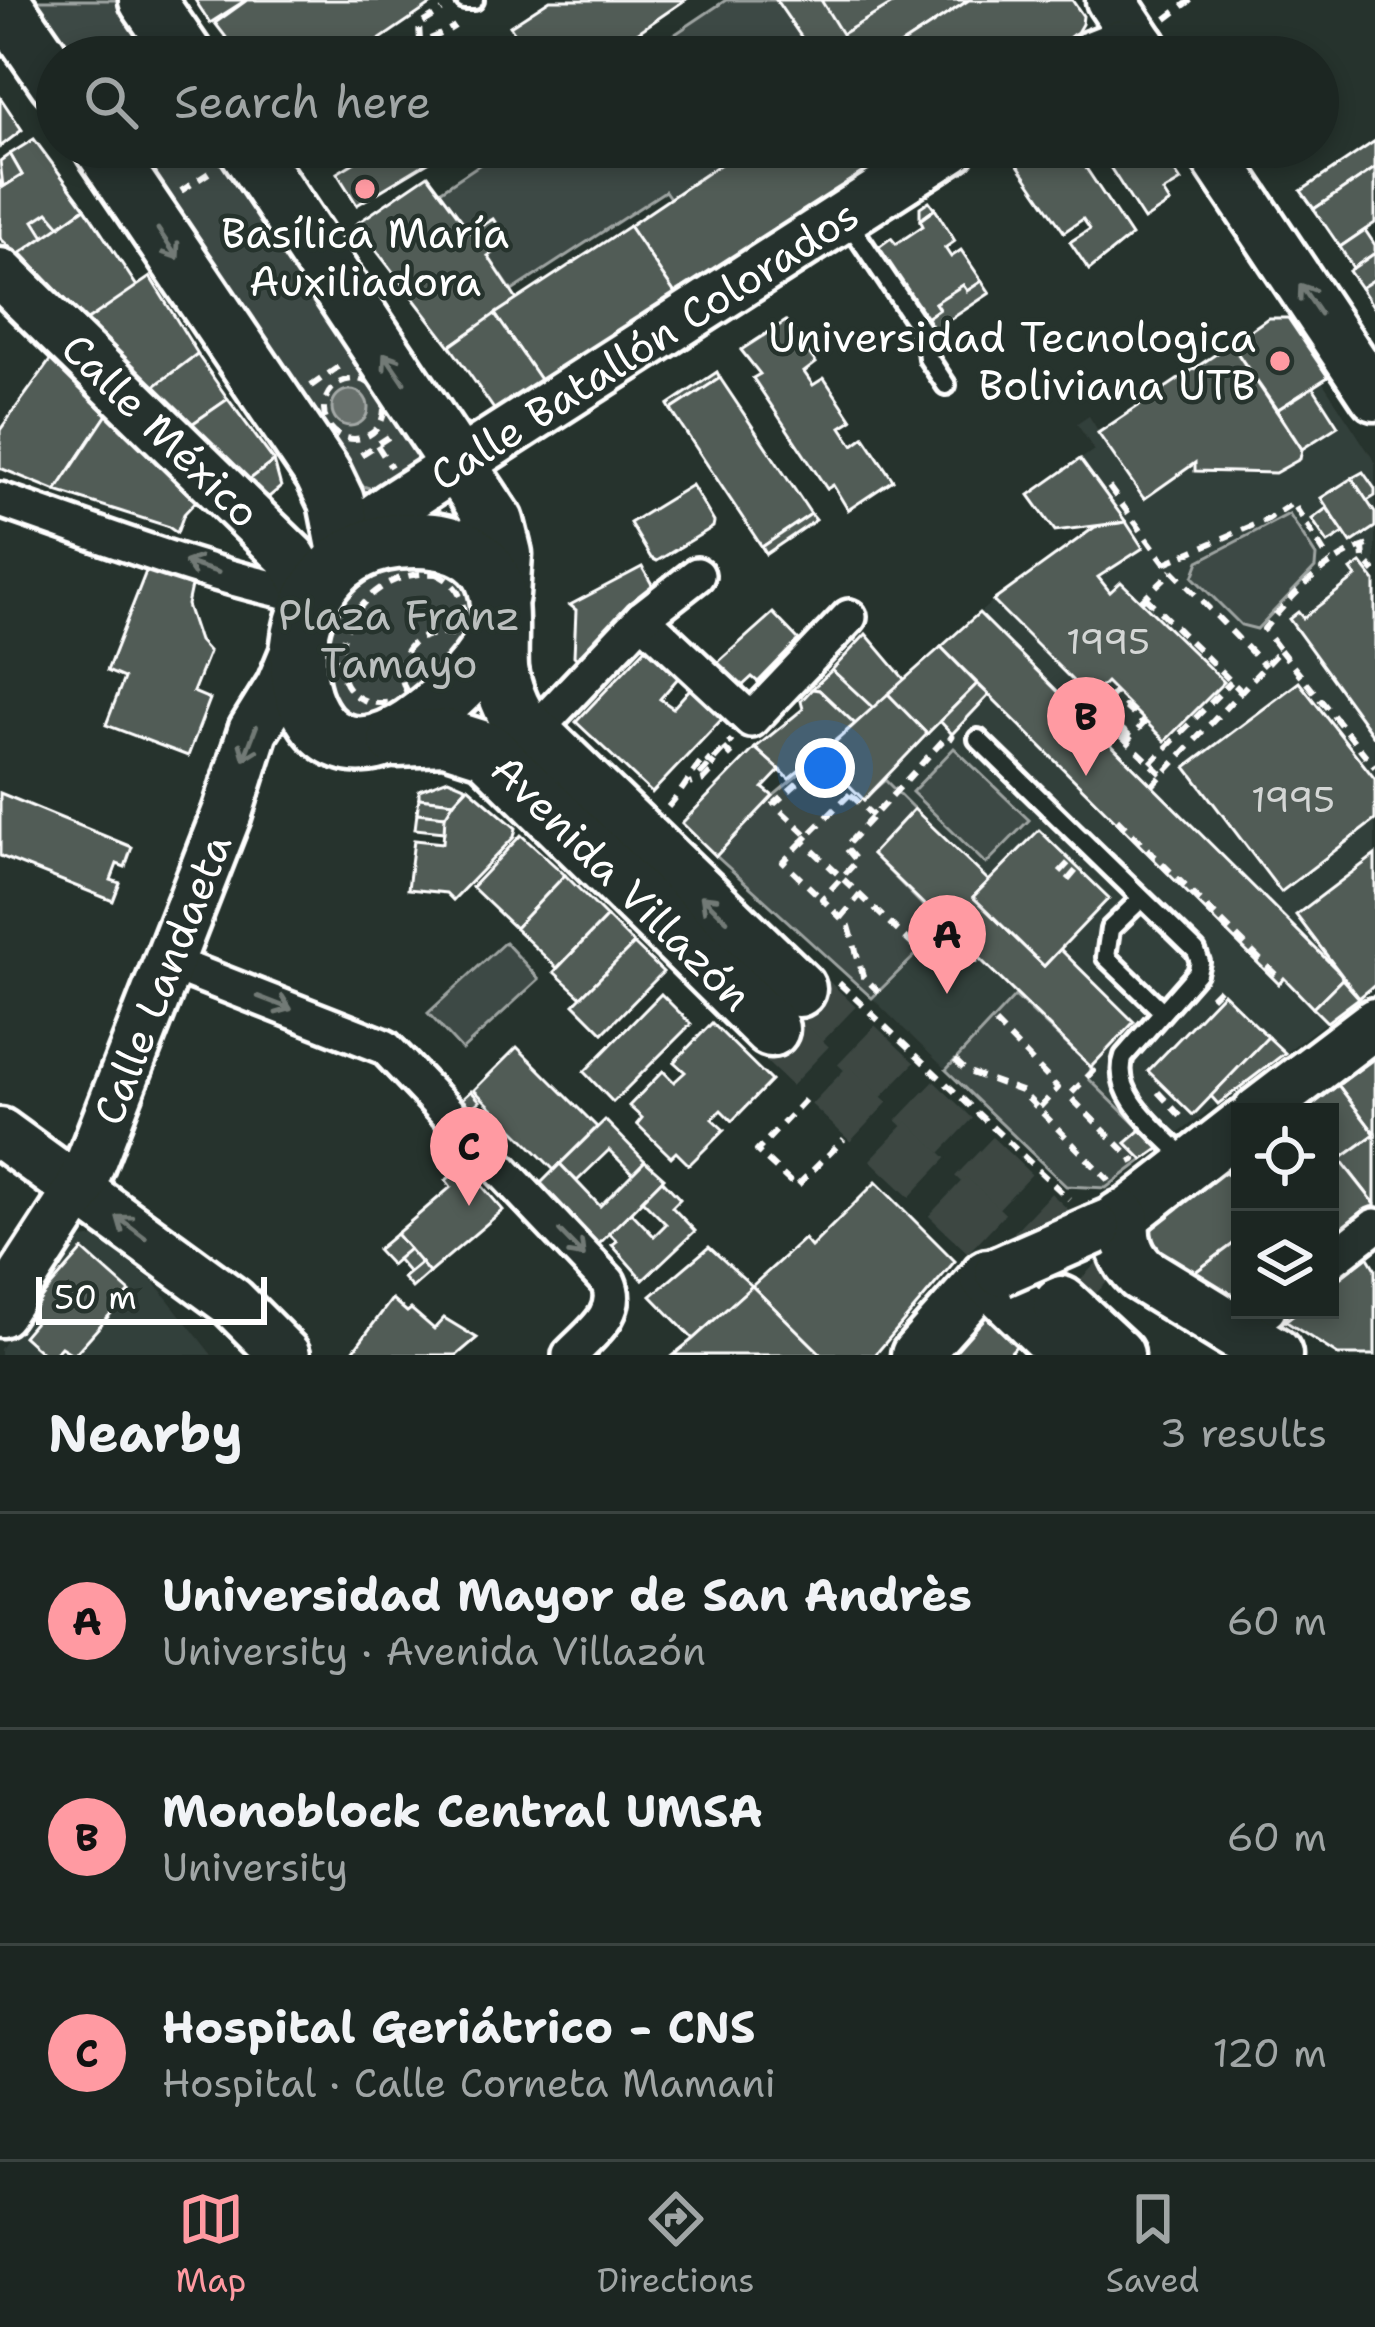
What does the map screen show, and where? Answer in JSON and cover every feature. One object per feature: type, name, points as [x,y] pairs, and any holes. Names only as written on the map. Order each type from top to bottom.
[{"type":"main road","points":[[1,0],[36,51]]},
{"type":"main road","points":[[147,0],[172,36]]},
{"type":"main road","points":[[1111,0],[1145,36]]},
{"type":"main road","points":[[116,168],[323,474],[336,501],[326,609],[297,676],[300,694],[318,724],[354,742],[396,739],[470,678],[499,616],[485,566],[457,546],[416,540],[391,542],[326,609]]},
{"type":"main road","name":"Avenida Villazón","points":[[242,168],[496,521],[504,554],[500,673],[518,719],[785,1009],[488,751],[446,737],[396,739]]},
{"type":"main road","name":"Calle Batallón Colorados","points":[[326,609],[361,529],[921,168]]},
{"type":"main road","points":[[1223,168],[1375,396]]},
{"type":"main road","name":"Calle México","points":[[0,273],[292,558],[326,609]]},
{"type":"main road","name":"Calle Landaeta","points":[[0,1312],[80,1189],[227,813],[253,730],[326,609]]},
{"type":"main road","points":[[1270,1103],[1375,1023]]},
{"type":"main road","points":[[0,1133],[232,1302],[285,1355]]},
{"type":"main road","points":[[916,1355],[994,1274],[1109,1224],[1231,1133]]},
{"type":"main road","points":[[1109,1224],[1133,1266],[1249,1338]]},
{"type":"main road","points":[[994,1274],[1078,1314],[1116,1355]]},
{"type":"main road","points":[[1078,1314],[1137,1307],[1249,1338]]},
{"type":"street","points":[[0,500],[326,609]]},
{"type":"street","points":[[532,734],[642,618],[697,575]]},
{"type":"street","points":[[642,618],[751,720],[849,617]]},
{"type":"street","points":[[166,961],[385,1047],[608,1282],[612,1307],[570,1355]]},
{"type":"street","points":[[1339,1254],[1375,1226]]},
{"type":"lane","points":[[846,218],[929,339],[928,358],[946,385]]},
{"type":"lane","points":[[977,739],[1196,951],[1197,973],[1124,1056],[1120,1079],[1124,1092],[1190,1164]]},
{"type":"lane","points":[[1141,899],[1110,929],[1106,957],[1162,1011]]},
{"type":"path","points":[[1157,36],[1191,0]]},
{"type":"path","points":[[420,36],[419,25],[442,10]]},
{"type":"path","points":[[440,36],[455,26]]},
{"type":"path","points":[[172,196],[215,168]]},
{"type":"path","points":[[304,390],[352,357]]},
{"type":"path","points":[[346,380],[374,386],[384,403],[382,422],[359,439],[350,440],[332,430],[324,411],[329,392],[346,380]]},
{"type":"path","points":[[353,461],[377,445],[394,470]]},
{"type":"path","points":[[1109,487],[1165,563],[1265,666]]},
{"type":"path","points":[[1165,563],[1268,520],[1293,502],[1331,563]]},
{"type":"path","points":[[1375,543],[1331,563],[1264,628],[1375,767]]},
{"type":"path","points":[[1363,546],[1364,560],[1375,572]]},
{"type":"path","points":[[1172,571],[1143,599],[1241,691]]},
{"type":"path","points":[[436,574],[448,580],[463,601],[462,637],[433,633],[411,645],[400,670],[407,700],[372,704],[350,693],[326,609],[361,604],[396,579],[436,574]]},
{"type":"path","points":[[1152,786],[1280,650]]},
{"type":"path","points":[[1151,763],[1232,682]]},
{"type":"path","points":[[1063,691],[1129,740]]},
{"type":"path","points":[[1096,713],[1116,691]]},
{"type":"path","points":[[1129,740],[1145,723],[1125,706],[1112,720],[1129,740],[1162,775]]},
{"type":"path","points":[[822,899],[857,861],[845,847],[949,735],[954,739]]},
{"type":"path","points":[[724,748],[736,761]]},
{"type":"path","points":[[662,814],[690,784],[705,758],[716,768]]},
{"type":"path","points":[[873,816],[819,764],[774,804],[917,950]]},
{"type":"path","points":[[700,775],[716,768]]},
{"type":"path","points":[[690,784],[704,780],[716,768]]},
{"type":"path","points":[[850,794],[783,862],[849,926],[863,976],[879,992]]},
{"type":"path","points":[[1117,819],[1279,979]]},
{"type":"path","points":[[1060,872],[1070,861]]},
{"type":"path","points":[[1068,880],[1078,868]]},
{"type":"path","points":[[841,918],[860,895]]},
{"type":"path","points":[[946,934],[961,949],[964,946]]},
{"type":"path","points":[[1244,961],[1252,952]]},
{"type":"path","points":[[956,1060],[966,1071],[1021,1090],[1107,1179],[1134,1160],[995,1023]]},
{"type":"path","points":[[1069,1096],[1095,1069]]},
{"type":"path","points":[[1039,1108],[1058,1088]]},
{"type":"path","points":[[805,1100],[757,1151],[796,1186],[844,1138]]},
{"type":"shaded area","points":[[1231,344],[1277,409],[1322,381],[1375,462],[1375,985],[1106,1188],[1066,1186],[872,998],[716,856],[773,796],[1003,592],[1093,528],[1055,531],[1029,495],[1094,450],[1077,424],[1089,416],[1099,432]]},
{"type":"shaded area","points":[[350,390],[363,395],[368,408],[363,421],[350,426],[337,421],[332,408],[337,395]]},
{"type":"shaded area","points":[[96,1237],[154,1282],[212,1355],[0,1355],[75,1240]]},
{"type":"green space","points":[[22,0],[124,0],[149,36],[47,36]]},
{"type":"green space","points":[[726,0],[776,0],[801,36],[672,36]]},
{"type":"green space","points":[[137,168],[238,168],[420,448],[414,468],[375,490],[357,484]]},
{"type":"green space","points":[[474,168],[715,168],[670,198],[665,191],[512,291],[488,256],[508,242],[493,219],[471,233],[440,191]]},
{"type":"green space","points":[[1289,514],[1316,556],[1315,568],[1257,629],[1241,625],[1193,577],[1199,561]]},
{"type":"green space","name":"Plaza Franz Tamayo","points":[[411,560],[469,578],[477,633],[385,719],[348,714],[335,702],[324,668],[323,652],[332,621],[362,582]]},
{"type":"green space","points":[[954,748],[1029,820],[986,864],[912,792]]},
{"type":"green space","points":[[820,756],[863,799],[885,780],[914,809],[872,854],[944,927],[872,998],[716,856],[773,796]]},
{"type":"green space","points":[[505,942],[539,979],[462,1050],[428,1013]]},
{"type":"green space","points":[[1015,996],[1091,1067],[1089,1079],[1141,1130],[1126,1143],[1143,1160],[1106,1188],[1066,1186],[946,1070]]},
{"type":"building","points":[[195,0],[246,0],[210,23]]},
{"type":"building","points":[[247,0],[429,0],[432,4],[385,36],[225,36],[215,23]]},
{"type":"building","points":[[550,0],[685,0],[633,36],[517,36],[510,26]]},
{"type":"building","points":[[776,0],[969,0],[914,36],[801,36]]},
{"type":"building","points":[[821,0],[899,0],[842,34]]},
{"type":"building","points":[[969,0],[1072,0],[1083,16],[1075,36],[914,36]]},
{"type":"building","points":[[0,97],[22,130],[0,147]]},
{"type":"building","points":[[34,139],[36,168],[55,168],[85,208],[18,255],[0,238],[0,182],[3,187],[22,175],[10,154]]},
{"type":"building","points":[[1375,141],[1375,168],[1314,209],[1301,191]]},
{"type":"building","points":[[10,154],[22,175],[3,187],[0,161]]},
{"type":"building","points":[[345,168],[418,168],[357,205],[337,173]]},
{"type":"building","points":[[715,168],[872,168],[676,295],[629,226]]},
{"type":"building","points":[[1020,168],[1086,168],[1131,236],[1089,270],[1070,242],[1090,229],[1083,219],[1064,232]]},
{"type":"building","points":[[1111,168],[1172,168],[1181,181],[1163,192],[1170,203],[1144,220]]},
{"type":"building","points":[[1375,168],[1375,223],[1340,247],[1314,209]]},
{"type":"building","points":[[428,175],[471,233],[493,219],[508,242],[488,256],[517,300],[450,346],[356,224]]},
{"type":"building","points":[[929,201],[935,209],[920,220],[920,207]]},
{"type":"building","points":[[85,208],[138,288],[86,321],[21,253]]},
{"type":"building","points":[[935,209],[955,241],[945,248],[951,257],[961,250],[982,281],[967,291],[963,285],[935,303],[939,309],[925,319],[877,248],[891,238],[896,244],[923,226],[920,220]]},
{"type":"building","points":[[48,212],[60,226],[44,237],[34,221]]},
{"type":"building","points":[[629,226],[676,295],[543,384],[495,314]]},
{"type":"building","points":[[1365,230],[1375,253],[1353,268],[1340,247]]},
{"type":"building","points":[[1375,253],[1375,279],[1361,288],[1349,271]]},
{"type":"building","points":[[150,277],[198,354],[152,388],[86,321]]},
{"type":"building","points":[[1375,279],[1375,309],[1361,288]]},
{"type":"building","points":[[982,281],[990,293],[933,331],[925,319],[939,309],[935,303],[963,285],[967,291]]},
{"type":"building","points":[[495,314],[543,384],[498,415],[450,346]]},
{"type":"building","name":"Universidad Tecnologica Boliviana UTB","points":[[1268,318],[1288,318],[1328,377],[1277,410],[1231,344]]},
{"type":"building","points":[[786,321],[816,363],[804,372],[813,385],[824,378],[852,420],[841,427],[853,445],[864,437],[893,480],[848,510],[833,485],[827,489],[753,378],[760,374],[741,350]]},
{"type":"building","points":[[1231,344],[1302,449],[1300,459],[1275,473],[1195,471],[1195,463],[1144,499],[1098,433]]},
{"type":"building","points":[[197,354],[228,399],[189,426],[152,388]]},
{"type":"building","points":[[51,359],[108,413],[56,491],[0,468],[0,430]]},
{"type":"building","points":[[717,372],[720,378],[671,410],[668,405]]},
{"type":"building","points":[[720,378],[811,514],[762,547],[671,410]]},
{"type":"building","points":[[1313,387],[1338,426],[1302,449],[1277,410]]},
{"type":"building","points":[[228,399],[274,461],[245,483],[189,426]]},
{"type":"building","points":[[108,413],[198,499],[184,514],[177,533],[56,491]]},
{"type":"building","points":[[1080,459],[1126,522],[1055,531],[1029,495]]},
{"type":"building","points":[[274,461],[281,487],[269,497],[245,483]]},
{"type":"building","points":[[1363,472],[1375,489],[1375,496],[1367,501],[1352,478]]},
{"type":"building","points":[[1352,478],[1375,513],[1375,527],[1351,543],[1321,498]]},
{"type":"building","points":[[692,485],[713,527],[657,561],[651,558],[630,523]]},
{"type":"building","points":[[1327,508],[1344,533],[1328,543],[1312,519]]},
{"type":"building","points":[[811,514],[816,520],[766,554],[762,547]]},
{"type":"building","points":[[1126,522],[1143,548],[1098,577],[1110,592],[1121,582],[1224,682],[1165,741],[1106,682],[1090,698],[993,601],[1095,527]]},
{"type":"building","points":[[1361,563],[1375,581],[1375,738],[1289,619],[1298,612],[1303,618],[1356,577],[1351,570]]},
{"type":"building","points":[[642,567],[654,588],[578,660],[574,656],[576,610],[570,605]]},
{"type":"building","points":[[147,569],[191,586],[187,605],[199,641],[209,652],[193,692],[210,699],[188,756],[106,725],[124,678],[107,671]]},
{"type":"building","points":[[773,613],[799,640],[758,682],[752,677],[741,687],[716,664]]},
{"type":"building","points":[[979,613],[1341,974],[1342,979],[1313,1008],[1284,978],[1279,984],[941,647]]},
{"type":"building","points":[[866,634],[905,680],[873,708],[832,670]]},
{"type":"building","points":[[941,647],[977,684],[927,734],[888,694]]},
{"type":"building","points":[[646,648],[678,678],[660,699],[673,708],[690,689],[722,719],[652,793],[576,722]]},
{"type":"building","points":[[832,670],[873,708],[855,724],[819,690],[812,689]]},
{"type":"building","points":[[1299,682],[1375,779],[1375,820],[1281,892],[1186,767]]},
{"type":"building","points":[[977,684],[989,695],[952,734],[940,721]]},
{"type":"building","points":[[812,689],[819,690],[855,724],[789,779],[755,748],[803,709],[801,701]]},
{"type":"building","points":[[888,694],[927,734],[864,800],[820,756]]},
{"type":"building","points":[[755,748],[780,770],[763,788],[773,796],[716,856],[682,823]]},
{"type":"building","points":[[448,779],[467,787],[454,802],[419,798],[419,790]]},
{"type":"building","points":[[468,787],[516,828],[514,837],[453,900],[446,893],[408,889],[414,840],[443,843],[445,811]]},
{"type":"building","points":[[0,793],[132,847],[125,867],[117,864],[111,880],[120,883],[113,901],[0,856]]},
{"type":"building","points":[[419,798],[454,802],[445,816],[417,813]]},
{"type":"building","points":[[914,809],[989,881],[973,897],[1044,966],[1060,949],[1134,1022],[1091,1067],[872,854]]},
{"type":"building","points":[[417,813],[445,816],[444,832],[415,829]]},
{"type":"building","points":[[1039,830],[1109,898],[1044,966],[973,897]]},
{"type":"building","points":[[521,835],[565,875],[515,928],[472,887]]},
{"type":"building","points":[[1375,855],[1375,985],[1359,998],[1296,915]]},
{"type":"building","points":[[565,875],[607,917],[557,968],[515,928]]},
{"type":"building","points":[[607,917],[634,944],[581,997],[554,972]]},
{"type":"building","points":[[634,944],[663,972],[603,1033],[574,1004]]},
{"type":"building","points":[[1342,979],[1359,998],[1327,1022],[1313,1008]]},
{"type":"building","points":[[1223,993],[1268,1037],[1193,1115],[1148,1071]]},
{"type":"building","points":[[661,994],[691,1024],[613,1102],[584,1072]]},
{"type":"building","points":[[712,1023],[771,1081],[732,1121],[721,1110],[712,1119],[724,1130],[689,1165],[676,1152],[671,1157],[637,1124],[642,1118],[629,1106],[663,1071],[674,1082],[685,1072],[674,1062]]},
{"type":"building","points":[[1268,1037],[1285,1053],[1218,1104],[1211,1096]]},
{"type":"building","points":[[517,1047],[597,1127],[554,1170],[474,1090]]},
{"type":"building","points":[[1375,1058],[1375,1134],[1338,1085]]},
{"type":"building","points":[[1338,1085],[1375,1134],[1340,1159],[1339,1103],[1315,1103]]},
{"type":"building","points":[[471,1091],[480,1101],[471,1108],[462,1099]]},
{"type":"building","points":[[605,1120],[645,1161],[633,1174],[609,1150],[577,1181],[560,1164]]},
{"type":"building","points":[[1141,1130],[1160,1148],[1143,1160],[1126,1143]]},
{"type":"building","points":[[1375,1134],[1375,1204],[1340,1159]]},
{"type":"building","points":[[1339,1158],[1375,1204],[1339,1236]]},
{"type":"building","points":[[645,1161],[664,1178],[595,1248],[537,1187],[560,1164],[600,1206]]},
{"type":"building","points":[[464,1165],[503,1210],[429,1273],[396,1234],[451,1187],[446,1180]]},
{"type":"building","points":[[1224,1171],[1231,1177],[1231,1246],[1190,1276],[1147,1250],[1147,1226]]},
{"type":"building","points":[[662,1180],[680,1199],[672,1207],[695,1231],[643,1280],[612,1245],[617,1241],[609,1233],[631,1212],[654,1236],[666,1224],[642,1200]]},
{"type":"building","points":[[876,1182],[955,1261],[875,1355],[822,1355],[752,1286],[804,1239],[811,1247]]},
{"type":"building","points":[[396,1234],[409,1249],[391,1265],[377,1250]]},
{"type":"building","points":[[1231,1246],[1231,1301],[1190,1276]]},
{"type":"building","points":[[709,1247],[752,1286],[693,1339],[651,1296]]},
{"type":"building","points":[[409,1249],[421,1263],[409,1273],[397,1259]]},
{"type":"building","points":[[83,1250],[130,1292],[74,1355],[61,1347],[54,1355],[44,1355],[23,1336],[35,1322],[26,1315]]},
{"type":"building","points":[[1367,1256],[1375,1269],[1375,1355],[1338,1355],[1285,1321],[1339,1319],[1339,1278]]},
{"type":"building","points":[[421,1263],[429,1273],[412,1288],[403,1278]]},
{"type":"building","points":[[752,1286],[822,1355],[673,1355],[693,1339]]},
{"type":"building","points":[[392,1299],[434,1329],[444,1318],[477,1338],[457,1355],[350,1355]]},
{"type":"building","points":[[984,1313],[1019,1343],[1008,1355],[948,1355]]},
{"type":"tunnel","points":[[798,989],[1106,1283]]},
{"type":"tunnel","points":[[771,1029],[1061,1304]]},
{"type":"place","name":"Basílica María Auxiliadora","points":[[365,189]]},
{"type":"place","name":"Universidad Tecnologica Boliviana UTB","points":[[1280,361]]},
{"type":"place","name":"Monoblock Central UMSA","points":[[1086,776]]},
{"type":"place","name":"Universidad Mayor de San Andrès","points":[[947,994]]},
{"type":"place","name":"Hospital Geriátrico - CNS","points":[[469,1206]]}]
